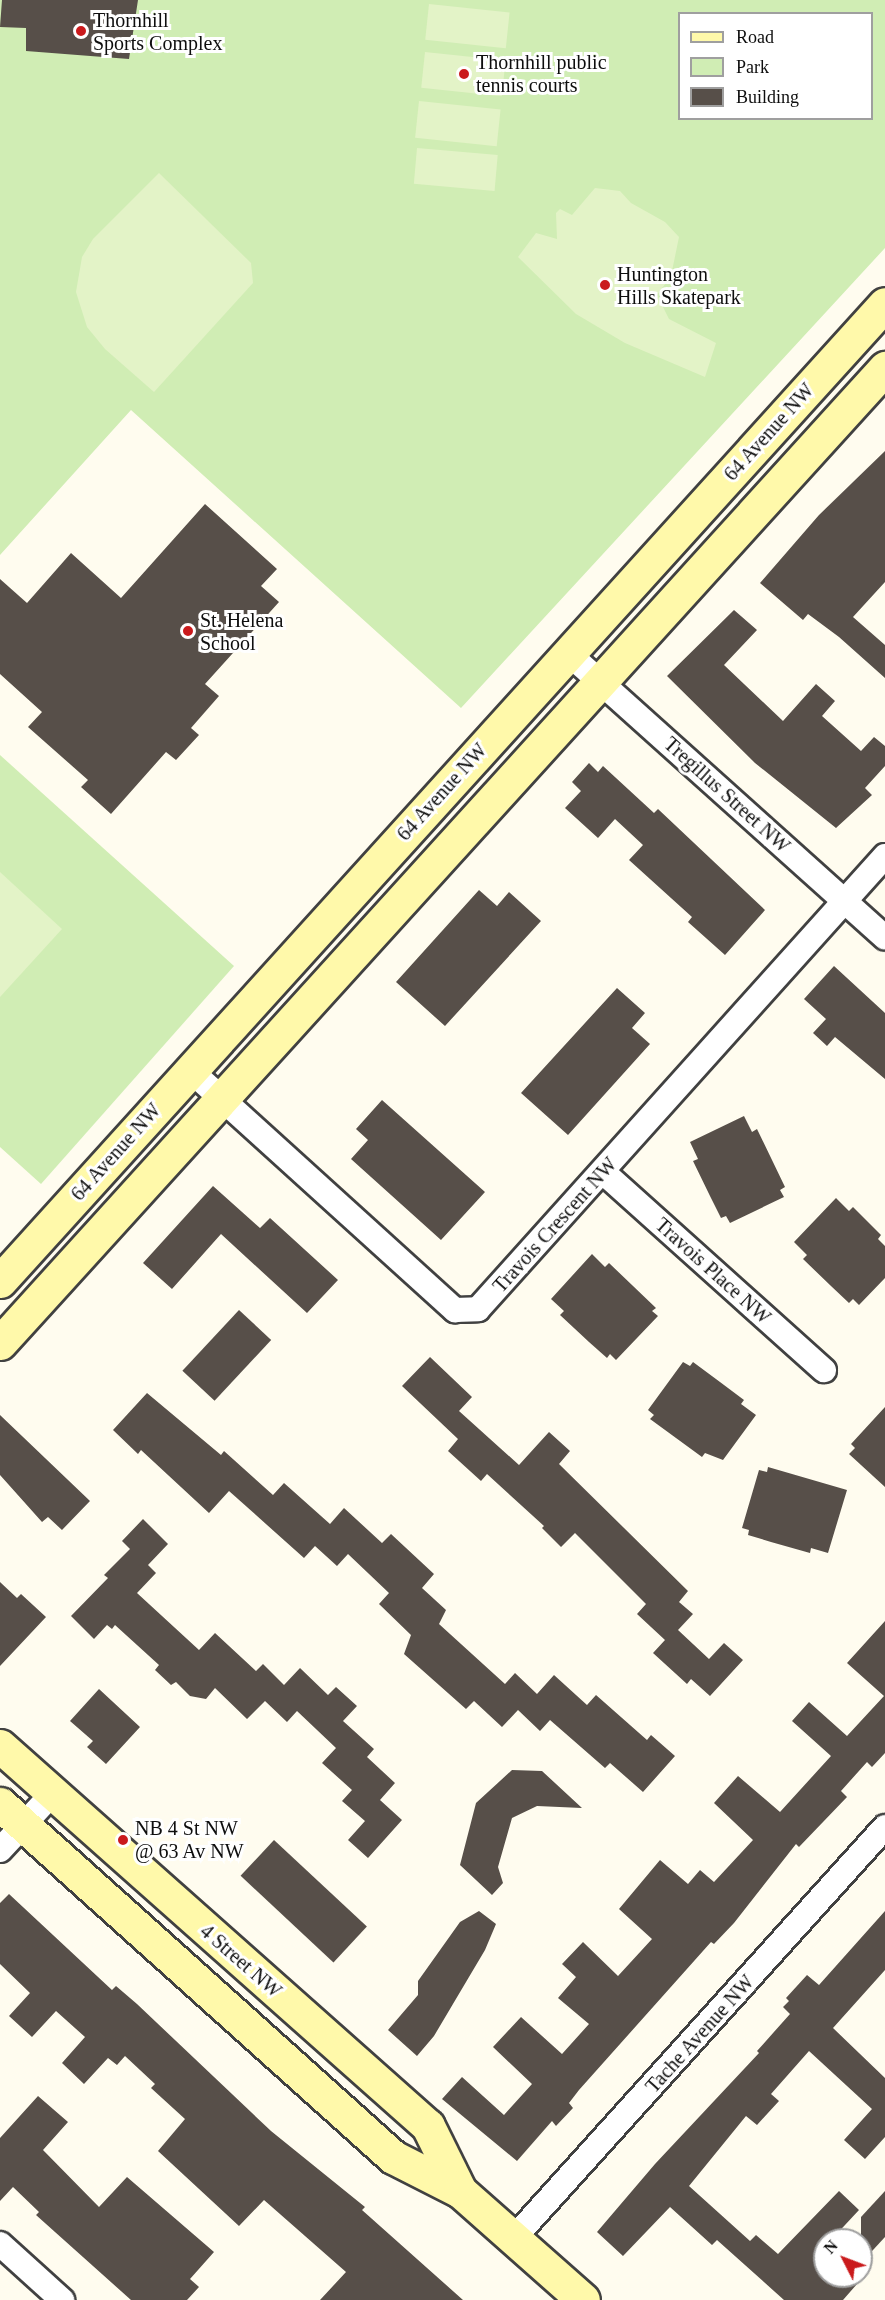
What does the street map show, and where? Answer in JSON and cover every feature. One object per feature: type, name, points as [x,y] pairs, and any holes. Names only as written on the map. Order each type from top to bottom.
[{"type":"main road","name":"64 Avenue NW","points":[[0,1281],[885,304]]},
{"type":"main road","points":[[0,1343],[602,683],[885,368]]},
{"type":"main road","name":"4 Street NW","points":[[0,1746],[51,1794],[428,2127],[460,2191]]},
{"type":"main road","name":"4 Street NW","points":[[11,1814],[393,2157],[460,2191],[583,2300]]},
{"type":"street","name":"Tregillus Street NW","points":[[568,653],[885,937]]},
{"type":"street","name":"Travois Crescent NW","points":[[190,1070],[455,1310],[478,1309],[885,856]]},
{"type":"street","name":"Travois Place NW","points":[[603,1172],[824,1370]]},
{"type":"street","points":[[0,1850],[11,1814],[51,1794]]},
{"type":"street","name":"Tache Avenue NW","points":[[513,2239],[885,1827]]},
{"type":"street","points":[[0,2244],[62,2300]]},
{"type":"green space","points":[[0,0],[885,0],[885,248],[461,708],[131,410],[0,555]]},
{"type":"green space","points":[[429,4],[510,12],[506,48],[425,40]]},
{"type":"green space","name":"Thornhill public tennis courts","points":[[425,52],[506,60],[502,96],[421,88]]},
{"type":"green space","points":[[419,101],[501,110],[497,146],[415,138]]},
{"type":"green space","points":[[417,148],[498,155],[495,191],[414,184]]},
{"type":"green space","points":[[159,173],[251,263],[253,283],[154,392],[105,349],[87,327],[76,292],[82,257],[93,239]]},
{"type":"green space","name":"Huntington Hills Skatepark","points":[[595,188],[620,191],[631,203],[665,222],[679,237],[671,276],[657,295],[669,319],[716,343],[705,377],[625,343],[576,314],[518,257],[536,233],[557,239],[556,213],[560,209],[572,215]]},
{"type":"green space","points":[[0,755],[234,966],[41,1184],[0,1147]]},
{"type":"green space","points":[[0,872],[62,929],[0,997]]},
{"type":"building","name":"Thornhill Sports Complex","points":[[2,0],[138,0],[129,59],[26,51],[26,28],[0,27]]},
{"type":"building","points":[[885,451],[885,582],[853,617],[885,645],[885,678],[839,637],[808,614],[803,620],[760,583],[819,515]]},
{"type":"building","points":[[205,504],[277,569],[261,586],[279,602],[205,684],[219,696],[191,728],[199,735],[176,760],[166,752],[111,814],[81,787],[88,780],[28,727],[42,712],[0,674],[0,579],[27,603],[71,553],[121,598]]},
{"type":"building","points":[[734,610],[757,630],[724,665],[783,721],[816,684],[835,701],[822,716],[861,751],[874,737],[885,746],[885,766],[865,788],[872,795],[836,828],[755,763],[667,676]]},
{"type":"building","points":[[589,763],[598,772],[603,766],[654,813],[658,809],[765,910],[725,955],[688,922],[692,917],[629,860],[643,845],[615,819],[598,838],[565,808],[581,791],[572,782]]},
{"type":"building","points":[[479,890],[497,906],[509,892],[541,921],[445,1026],[396,982]]},
{"type":"building","points":[[834,966],[885,1013],[885,1079],[835,1037],[827,1046],[813,1033],[826,1019],[804,999]]},
{"type":"building","points":[[617,988],[645,1013],[632,1028],[650,1044],[568,1135],[521,1093]]},
{"type":"building","points":[[382,1100],[485,1192],[441,1240],[351,1159],[368,1140],[356,1129]]},
{"type":"building","points":[[744,1116],[752,1132],[757,1129],[785,1187],[780,1190],[784,1197],[730,1223],[726,1216],[721,1218],[710,1196],[693,1161],[698,1159],[690,1142]]},
{"type":"building","points":[[213,1186],[260,1228],[270,1218],[338,1280],[307,1313],[221,1234],[172,1289],[143,1263]]},
{"type":"building","points":[[836,1198],[849,1211],[853,1207],[881,1235],[878,1239],[885,1246],[885,1278],[859,1305],[853,1299],[849,1303],[803,1259],[807,1255],[794,1242]]},
{"type":"building","points":[[592,1254],[605,1267],[609,1263],[656,1308],[652,1311],[658,1316],[616,1360],[610,1354],[607,1358],[560,1315],[564,1311],[551,1299]]},
{"type":"building","points":[[239,1310],[271,1340],[215,1401],[182,1371]]},
{"type":"building","points":[[430,1357],[472,1397],[459,1411],[519,1465],[549,1432],[570,1451],[559,1464],[688,1591],[679,1602],[693,1614],[678,1630],[709,1659],[724,1643],[743,1660],[710,1696],[691,1679],[687,1684],[653,1653],[665,1640],[637,1614],[646,1604],[575,1533],[561,1547],[542,1528],[544,1526],[487,1474],[481,1481],[448,1451],[458,1439],[402,1386]]},
{"type":"building","points":[[683,1362],[690,1366],[693,1362],[744,1400],[741,1404],[756,1415],[723,1460],[705,1453],[702,1457],[650,1419],[654,1415],[648,1410]]},
{"type":"building","points":[[147,1393],[221,1455],[224,1451],[273,1495],[284,1483],[330,1524],[344,1508],[382,1543],[391,1534],[434,1574],[422,1588],[446,1610],[439,1624],[505,1684],[515,1673],[537,1694],[554,1675],[587,1705],[596,1695],[647,1740],[651,1735],[675,1756],[643,1792],[610,1763],[605,1768],[550,1720],[540,1731],[518,1710],[502,1727],[474,1701],[466,1709],[404,1654],[411,1635],[379,1604],[389,1593],[348,1554],[337,1566],[315,1546],[304,1558],[229,1491],[209,1513],[141,1450],[138,1454],[113,1430]]},
{"type":"building","points":[[885,1407],[885,1487],[849,1454],[855,1448],[851,1444]]},
{"type":"building","points":[[0,1415],[90,1501],[62,1530],[48,1517],[42,1522],[0,1475]]},
{"type":"building","points":[[768,1467],[847,1490],[828,1553],[811,1548],[810,1553],[771,1542],[748,1535],[749,1530],[742,1528],[759,1470],[767,1472]]},
{"type":"building","points":[[143,1519],[168,1544],[148,1565],[156,1573],[137,1593],[199,1650],[215,1633],[256,1671],[263,1664],[284,1685],[300,1668],[328,1695],[336,1687],[357,1706],[343,1721],[374,1749],[367,1757],[395,1783],[380,1800],[402,1820],[368,1858],[348,1840],[365,1821],[342,1801],[352,1790],[322,1763],[336,1748],[297,1711],[287,1722],[265,1701],[247,1719],[215,1688],[206,1699],[190,1696],[176,1682],[171,1685],[155,1670],[159,1665],[115,1625],[112,1629],[107,1625],[94,1639],[71,1616],[108,1578],[104,1575],[130,1549],[122,1541]]},
{"type":"building","points":[[0,1582],[17,1598],[21,1594],[46,1617],[0,1666]]},
{"type":"building","points":[[885,1621],[885,1753],[872,1767],[867,1762],[841,1791],[847,1797],[799,1847],[796,1844],[734,1923],[714,1944],[711,1942],[579,2090],[569,2103],[573,2108],[556,2126],[552,2121],[517,2161],[442,2099],[462,2077],[504,2115],[532,2084],[493,2047],[521,2017],[562,2054],[589,2024],[558,1998],[576,1977],[562,1964],[583,1942],[618,1976],[652,1939],[619,1909],[660,1860],[688,1884],[700,1870],[714,1882],[753,1840],[714,1803],[738,1776],[780,1812],[831,1756],[792,1721],[809,1702],[847,1736],[884,1696],[847,1663]]},
{"type":"building","points":[[99,1689],[140,1727],[106,1764],[87,1747],[93,1741],[70,1721]]},
{"type":"building","points":[[512,1770],[542,1771],[582,1808],[537,1806],[512,1818],[498,1867],[503,1883],[492,1895],[460,1865],[476,1803]]},
{"type":"building","points":[[274,1840],[367,1927],[333,1962],[241,1876]]},
{"type":"building","points":[[9,1894],[112,1990],[116,1986],[137,2004],[271,2131],[365,2207],[362,2210],[463,2300],[320,2300],[346,2272],[264,2200],[239,2226],[158,2151],[185,2119],[151,2088],[155,2084],[125,2056],[117,2065],[108,2058],[84,2084],[62,2063],[85,2037],[56,2011],[32,2037],[9,2016],[30,1993],[0,1964],[0,1903]]},
{"type":"building","points":[[479,1911],[496,1924],[485,1950],[434,2036],[417,2056],[388,2030],[418,1995],[418,1981],[460,1922]]},
{"type":"building","points":[[885,1911],[885,1970],[833,2028],[885,2078],[885,2137],[865,2159],[844,2140],[872,2109],[809,2051],[771,2094],[779,2101],[757,2125],[746,2116],[689,2186],[750,2241],[756,2235],[778,2254],[839,2191],[859,2210],[842,2228],[813,2228],[813,2288],[854,2288],[843,2300],[784,2300],[717,2240],[712,2245],[670,2207],[623,2256],[597,2232],[655,2164],[759,2053],[757,2051],[790,2014],[783,2007],[789,2001],[786,1998],[807,1975],[819,1985]]},
{"type":"building","points":[[38,2096],[68,2122],[43,2150],[99,2207],[127,2177],[214,2252],[190,2279],[199,2287],[187,2300],[131,2300],[36,2215],[39,2212],[13,2187],[0,2201],[0,2138]]},
{"type":"building","points":[[885,2191],[885,2237],[873,2250],[873,2228],[861,2228],[861,2217]]},
{"type":"place","name":"Thornhill Sports Complex","points":[[81,31]]},
{"type":"place","name":"Thornhill public tennis courts","points":[[464,74]]},
{"type":"place","name":"Huntington Hills Skatepark","points":[[605,285]]},
{"type":"place","name":"St. Helena School","points":[[188,631]]},
{"type":"place","name":"NB 4 St NW @ 63 Av NW","points":[[123,1840]]}]
